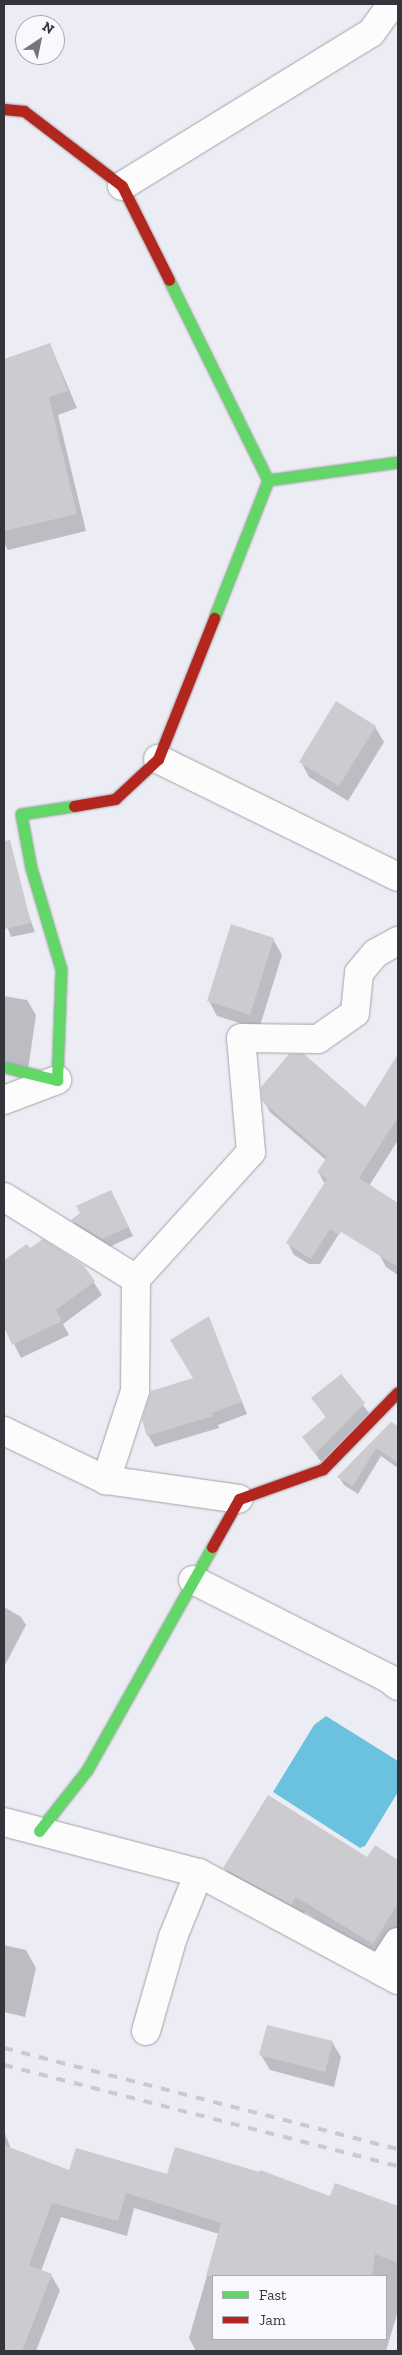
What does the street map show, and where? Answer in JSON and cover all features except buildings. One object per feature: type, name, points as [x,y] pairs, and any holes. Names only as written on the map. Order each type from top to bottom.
[{"type":"street","points":[[122,186],[371,33],[392,4]]},
{"type":"street","points":[[4,109],[24,111],[122,186],[268,480],[158,759],[115,799],[21,814],[31,868],[61,969],[56,1080]]},
{"type":"street","points":[[268,480],[398,462]]},
{"type":"street","points":[[158,759],[398,877]]},
{"type":"street","points":[[106,1480],[135,1392],[136,1279],[251,1152],[241,1038],[318,1039],[356,1013],[359,973],[376,953],[398,941]]},
{"type":"street","points":[[4,1067],[56,1080]]},
{"type":"street","points":[[4,1100],[56,1080]]},
{"type":"street","points":[[4,1197],[136,1279]]},
{"type":"street","points":[[4,1431],[106,1480],[239,1499],[323,1469],[398,1392]]},
{"type":"street","points":[[39,1831],[87,1770],[239,1499]]},
{"type":"street","points":[[193,1580],[388,1678],[398,1686]]},
{"type":"street","points":[[4,1822],[199,1873],[390,1974],[398,1942]]},
{"type":"street","points":[[146,2031],[173,1937],[199,1873]]},
{"type":"water","points":[[326,1716],[398,1761],[398,1792],[365,1846],[360,1848],[273,1792],[314,1725]]},
{"type":"railway","points":[[4,2048],[398,2149]]},
{"type":"railway","points":[[4,2065],[398,2166]]},
{"type":"traffic: fast","points":[[169,280],[268,480],[398,462]]},
{"type":"traffic: fast","points":[[214,618],[268,480]]},
{"type":"traffic: fast","points":[[4,1067],[57,1080],[61,969],[31,868],[21,814],[74,806]]},
{"type":"traffic: fast","points":[[39,1831],[87,1770],[212,1547]]},
{"type":"traffic: jam","points":[[4,109],[24,111],[122,186],[169,280]]},
{"type":"traffic: jam","points":[[74,806],[115,799],[158,759],[214,618]]},
{"type":"traffic: jam","points":[[212,1547],[239,1499],[323,1469],[398,1392]]}]
